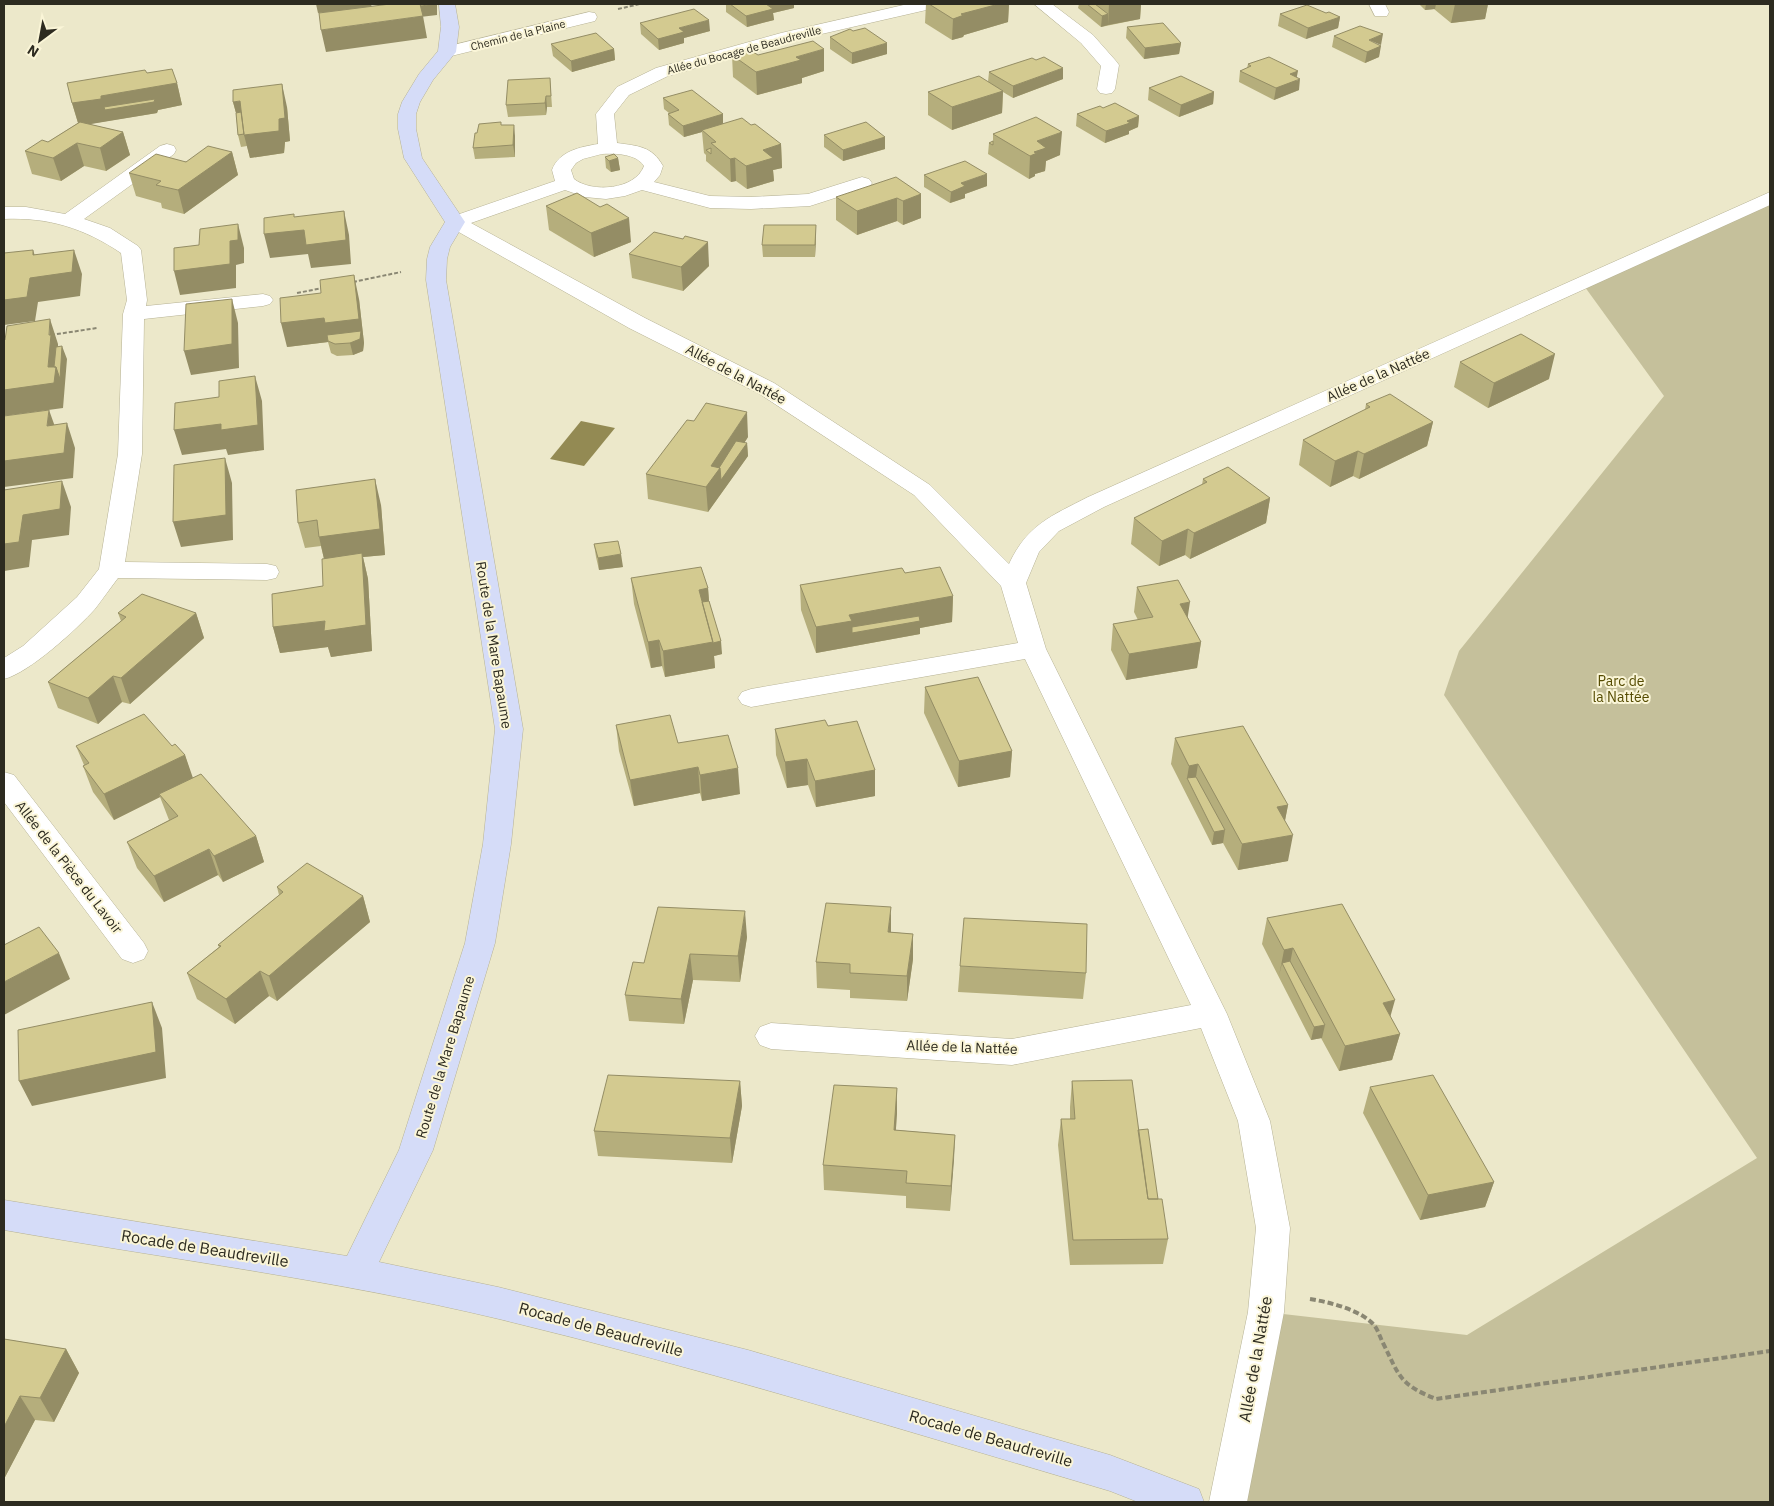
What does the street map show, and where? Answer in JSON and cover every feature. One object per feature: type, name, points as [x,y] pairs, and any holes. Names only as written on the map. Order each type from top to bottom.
[{"type":"street","points":[[447,4],[450,27],[447,52],[425,78],[411,102],[407,114],[407,129],[413,158],[455,222],[567,183]]},
{"type":"street","name":"Allée du Bocage de Beaudreville","points":[[608,148],[605,114],[623,91],[662,72],[787,37],[929,4]]},
{"type":"street","points":[[1042,4],[1087,39],[1110,65],[1106,89]]},
{"type":"street","name":"Chemin de la Plaine","points":[[447,52],[589,17]]},
{"type":"street","points":[[608,148],[636,151],[647,156],[653,163],[654,170],[650,178],[641,184],[615,192],[575,188],[567,183],[562,176],[562,168],[568,160],[592,150],[608,148]]},
{"type":"street","points":[[68,221],[167,150]]},
{"type":"street","points":[[641,184],[710,202],[751,203],[810,200],[862,183]]},
{"type":"street","name":"Allée de la Nattée","points":[[1013,583],[1028,549],[1050,526],[1096,502],[1770,198]]},
{"type":"street","points":[[4,213],[16,211],[68,221],[99,231],[131,250],[137,300],[134,319],[130,454],[111,570],[86,603],[32,652],[4,670]]},
{"type":"street","name":"Route de la Mare Bapaume","points":[[356,1273],[416,1150],[480,943],[497,844],[509,729],[436,280],[436,265],[441,246],[455,222]]},
{"type":"street","name":"Allée de la Nattée","points":[[455,222],[637,323],[766,388],[922,490],[1013,583],[1033,649],[1211,1014],[1254,1121],[1273,1228],[1266,1312],[1228,1502]]},
{"type":"street","points":[[134,319],[263,300]]},
{"type":"street","points":[[111,570],[266,572]]},
{"type":"street","points":[[751,698],[1033,649]]},
{"type":"street","name":"Allée de la Pièce du Lavoir","points":[[4,782],[134,951]]},
{"type":"street","name":"Allée de la Nattée","points":[[771,1036],[1012,1052],[1211,1014]]},
{"type":"street","name":"Rocade de Beaudreville","points":[[4,1215],[356,1273],[498,1303],[748,1368],[1110,1473],[1185,1502]]},
{"type":"path","points":[[348,283],[415,269],[419,278],[436,280]]},
{"type":"path","points":[[263,300],[329,287]]},
{"type":"path","points":[[50,335],[134,319]]},
{"type":"path","points":[[1267,1294],[1324,1301],[1355,1312],[1374,1325],[1400,1378],[1413,1390],[1436,1399],[1770,1351]]},
{"type":"green space","name":"Parc de la Nattée","points":[[1770,198],[1770,1502],[1228,1502],[1266,1312],[1467,1335],[1757,1158],[1444,695],[1459,651],[1664,396],[1582,283]]},
{"type":"shaded area","points":[[581,421],[615,428],[584,466],[550,459]]},
{"type":"building","points":[[390,4],[420,4],[423,16],[321,30],[319,13]]},
{"type":"building","points":[[730,4],[766,4],[773,9],[746,16]]},
{"type":"building","points":[[929,4],[999,4],[961,14],[964,15],[953,19]]},
{"type":"building","points":[[1087,4],[1095,4],[1108,14],[1102,16]]},
{"type":"building","points":[[1307,5],[1340,17],[1308,28],[1280,14]]},
{"type":"building","points":[[694,9],[709,20],[679,28],[684,32],[658,39],[640,23]]},
{"type":"building","points":[[1163,23],[1181,43],[1145,48],[1127,27]]},
{"type":"building","points":[[1360,26],[1383,34],[1369,40],[1381,46],[1367,52],[1334,36]]},
{"type":"building","points":[[865,28],[887,43],[852,53],[830,37],[850,29],[853,31]]},
{"type":"building","points":[[596,33],[614,49],[571,61],[551,44]]},
{"type":"building","points":[[813,41],[824,49],[796,57],[801,60],[756,72],[732,55],[750,50],[758,55]]},
{"type":"building","points":[[1044,57],[1063,68],[1013,86],[989,72],[1032,58],[1036,60]]},
{"type":"building","points":[[1269,57],[1298,71],[1290,74],[1300,79],[1276,88],[1240,71],[1251,66],[1248,64]]},
{"type":"building","points":[[172,69],[177,83],[72,103],[67,83],[145,70],[147,73]]},
{"type":"building","points":[[979,76],[1003,91],[952,107],[928,92]]},
{"type":"building","points":[[1181,76],[1214,92],[1181,105],[1149,88]]},
{"type":"building","points":[[550,78],[551,96],[546,96],[545,103],[506,105],[508,80]]},
{"type":"building","points":[[282,84],[285,118],[279,119],[279,131],[244,135],[240,101],[233,102],[233,90]]},
{"type":"building","points":[[692,90],[723,114],[683,126],[668,114],[679,110],[663,98]]},
{"type":"building","points":[[155,99],[154,102],[105,110],[104,107]]},
{"type":"building","points":[[1115,103],[1139,116],[1127,121],[1130,123],[1106,131],[1077,114],[1100,106],[1103,108]]},
{"type":"building","points":[[241,112],[244,134],[238,135],[236,113]]},
{"type":"building","points":[[1036,117],[1062,132],[1037,141],[1046,148],[1034,152],[1037,153],[1030,156],[993,134]]},
{"type":"building","points":[[742,118],[751,125],[755,124],[781,144],[763,150],[773,158],[746,166],[735,158],[730,159],[711,143],[716,142],[702,130]]},
{"type":"building","points":[[80,122],[123,132],[100,148],[77,143],[53,158],[25,151],[42,140],[48,142]]},
{"type":"building","points":[[501,122],[501,125],[514,125],[513,145],[473,148],[475,133],[477,133],[479,124]]},
{"type":"building","points":[[866,122],[885,137],[843,150],[824,135]]},
{"type":"building","points":[[208,146],[232,152],[178,190],[156,185],[161,181],[129,173],[156,154],[186,162]]},
{"type":"building","points":[[614,154],[618,158],[609,161],[605,157]]},
{"type":"building","points":[[965,161],[987,174],[961,183],[965,186],[951,192],[924,175]]},
{"type":"building","points":[[896,177],[921,194],[903,201],[897,198],[857,211],[836,197]]},
{"type":"building","points":[[577,193],[600,207],[607,204],[629,218],[591,233],[546,206]]},
{"type":"building","points":[[344,211],[346,240],[306,245],[304,230],[264,234],[264,218],[294,214],[294,217]]},
{"type":"building","points":[[238,224],[238,240],[230,241],[230,264],[174,271],[174,248],[199,245],[200,229]]},
{"type":"building","points":[[764,225],[816,225],[815,245],[762,245]]},
{"type":"building","points":[[654,232],[683,239],[685,236],[708,242],[681,267],[629,254]]},
{"type":"building","points":[[33,250],[33,255],[74,250],[72,272],[30,278],[27,297],[4,300],[4,253]]},
{"type":"building","points":[[354,275],[359,319],[325,323],[324,318],[281,323],[280,298],[321,293],[320,280]]},
{"type":"building","points":[[232,299],[232,344],[184,351],[186,304]]},
{"type":"building","points":[[50,319],[49,335],[51,335],[48,367],[56,367],[54,383],[4,390],[4,340],[7,326]]},
{"type":"building","points":[[361,331],[360,339],[350,343],[335,344],[328,341],[327,335]]},
{"type":"building","points":[[1521,334],[1555,354],[1494,383],[1460,362]]},
{"type":"building","points":[[62,346],[60,379],[56,367],[54,367],[56,347]]},
{"type":"building","points":[[255,376],[258,425],[221,430],[221,424],[174,430],[175,403],[219,397],[219,381]]},
{"type":"building","points":[[1390,394],[1433,422],[1364,454],[1358,451],[1335,461],[1303,440],[1370,407],[1366,404]]},
{"type":"building","points":[[706,403],[747,412],[711,466],[720,468],[706,487],[646,474],[687,420],[694,421]]},
{"type":"building","points":[[49,410],[47,426],[67,423],[64,453],[4,461],[4,416]]},
{"type":"building","points":[[736,441],[747,443],[721,480],[719,468]]},
{"type":"building","points":[[225,458],[226,515],[173,522],[174,465]]},
{"type":"building","points":[[1228,467],[1270,498],[1194,533],[1188,529],[1162,541],[1134,518],[1207,482],[1203,479]]},
{"type":"building","points":[[375,479],[380,529],[319,537],[317,520],[298,523],[296,490]]},
{"type":"building","points":[[62,481],[60,509],[23,515],[19,542],[4,544],[4,490]]},
{"type":"building","points":[[618,541],[621,554],[598,558],[594,544]]},
{"type":"building","points":[[362,553],[366,625],[324,631],[325,621],[273,627],[272,594],[323,586],[322,559]]},
{"type":"building","points":[[701,567],[708,588],[699,590],[713,642],[663,651],[659,640],[648,642],[631,578]]},
{"type":"building","points":[[940,567],[953,596],[849,615],[852,621],[816,627],[800,585],[902,568],[905,573]]},
{"type":"building","points":[[1178,580],[1190,602],[1180,604],[1201,642],[1129,654],[1113,624],[1153,617],[1137,587]]},
{"type":"building","points":[[142,594],[196,613],[121,678],[113,676],[88,698],[48,682],[126,617],[118,613]]},
{"type":"building","points":[[709,601],[721,641],[713,643],[702,602]]},
{"type":"building","points":[[919,616],[920,621],[852,633],[852,627]]},
{"type":"building","points":[[978,677],[1012,751],[959,761],[925,687]]},
{"type":"building","points":[[144,714],[172,746],[175,744],[185,755],[104,794],[83,766],[89,763],[76,746]]},
{"type":"building","points":[[670,715],[678,743],[728,735],[738,768],[700,775],[698,767],[630,780],[616,725]]},
{"type":"building","points":[[825,720],[828,726],[857,721],[875,770],[815,781],[807,759],[785,762],[775,729]]},
{"type":"building","points":[[1243,726],[1288,805],[1277,807],[1293,835],[1242,844],[1198,764],[1189,766],[1175,738]]},
{"type":"building","points":[[201,774],[256,836],[214,856],[209,849],[154,876],[127,842],[178,816],[159,794]]},
{"type":"building","points":[[1196,777],[1225,830],[1214,832],[1187,778]]},
{"type":"building","points":[[307,863],[363,896],[269,976],[260,971],[226,999],[187,973],[283,892],[277,887]]},
{"type":"building","points":[[826,903],[891,907],[888,932],[913,934],[907,976],[850,973],[850,964],[816,962]]},
{"type":"building","points":[[1342,904],[1395,1000],[1383,1003],[1400,1034],[1345,1046],[1293,948],[1284,950],[1267,918]]},
{"type":"building","points":[[658,907],[745,911],[738,956],[690,954],[681,999],[625,995],[633,962],[644,963]]},
{"type":"building","points":[[964,918],[1087,924],[1086,973],[960,966]]},
{"type":"building","points":[[39,927],[59,953],[4,982],[4,945]]},
{"type":"building","points":[[1290,961],[1325,1025],[1314,1027],[1282,963]]},
{"type":"building","points":[[152,1002],[156,1052],[19,1081],[18,1030]]},
{"type":"building","points":[[608,1075],[740,1081],[730,1138],[594,1131]]},
{"type":"building","points":[[1433,1075],[1494,1182],[1428,1195],[1370,1087]]},
{"type":"building","points":[[1132,1080],[1148,1199],[1162,1199],[1168,1239],[1073,1240],[1061,1119],[1075,1119],[1072,1081]]},
{"type":"building","points":[[834,1085],[897,1088],[894,1130],[955,1135],[951,1186],[906,1183],[907,1171],[823,1165]]},
{"type":"building","points":[[1148,1129],[1158,1199],[1148,1199],[1138,1130]]},
{"type":"building","points":[[4,1339],[66,1349],[40,1398],[20,1396],[4,1427]]}]
